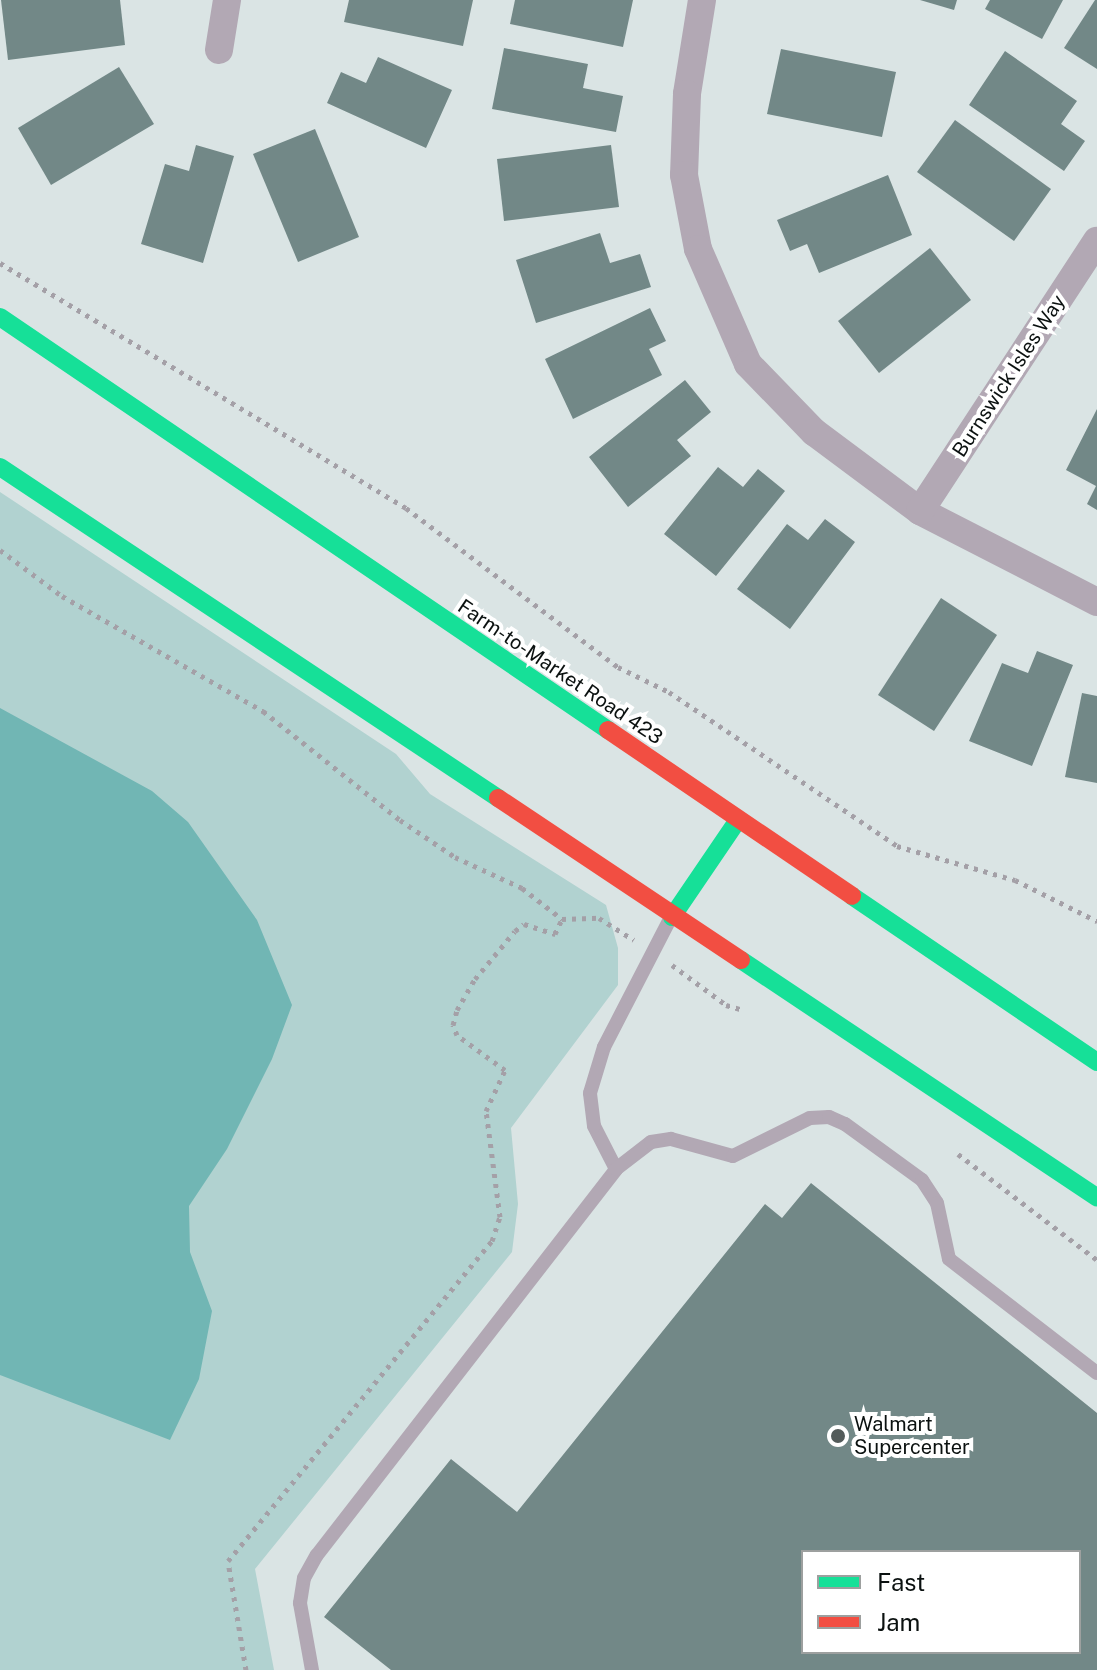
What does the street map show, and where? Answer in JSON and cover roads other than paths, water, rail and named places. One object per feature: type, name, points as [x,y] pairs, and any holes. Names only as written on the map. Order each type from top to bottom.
[{"type":"main road","name":"Farm-to-Market Road 423","points":[[0,317],[1097,1062]]},
{"type":"main road","points":[[0,467],[1097,1197]]},
{"type":"main road","points":[[672,917],[738,820]]},
{"type":"street","points":[[219,50],[227,0]]},
{"type":"street","points":[[702,0],[687,94],[684,175],[698,249],[748,364],[814,432],[920,511],[1097,602]]},
{"type":"street","name":"Burnswick Isles Way","points":[[920,511],[1097,241]]},
{"type":"lane","points":[[616,1169],[594,1126],[590,1093],[604,1047],[672,917]]},
{"type":"lane","points":[[312,1670],[300,1603],[304,1578],[317,1555],[616,1169],[651,1142],[671,1139],[733,1156],[748,1153],[790,1124],[829,1117],[922,1180],[937,1203],[949,1259],[1097,1373]]},
{"type":"water","points":[[0,708],[152,791],[188,822],[257,920],[292,1005],[272,1059],[227,1149],[189,1206],[190,1252],[212,1311],[199,1379],[170,1440],[0,1375]]},
{"type":"place","name":"Walmart Supercenter","points":[[838,1436]]}]
